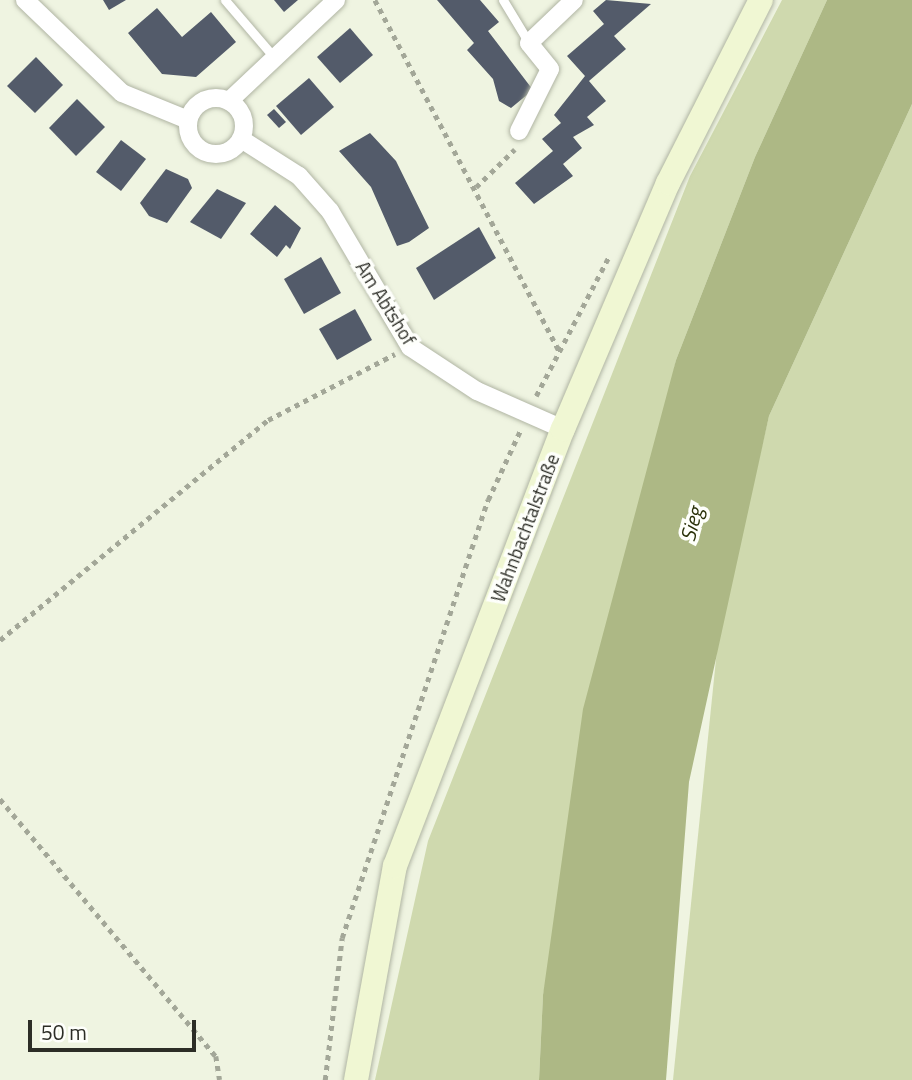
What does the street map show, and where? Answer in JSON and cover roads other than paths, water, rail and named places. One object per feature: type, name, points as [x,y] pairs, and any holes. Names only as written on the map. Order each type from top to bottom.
[{"type":"main road","name":"Wahnbachtalstraße","points":[[356,1080],[395,866],[563,429],[668,183],[761,0]]},
{"type":"street","points":[[25,0],[122,93],[188,120]]},
{"type":"street","points":[[229,101],[244,120],[241,139],[221,154],[202,150],[189,134],[188,120],[201,102],[229,101],[273,56],[336,0]]},
{"type":"street","points":[[519,131],[550,69],[529,43],[574,0]]},
{"type":"street","name":"Am Abtshof","points":[[241,139],[299,176],[330,211],[410,347],[526,415],[563,429]]},
{"type":"lane","points":[[225,0],[273,56]]},
{"type":"lane","points":[[503,0],[529,43]]},
{"type":"water","name":"Sieg","points":[[827,0],[912,0],[912,104],[769,416],[689,782],[666,1080],[539,1080],[543,995],[583,709],[676,360],[755,157]]}]
